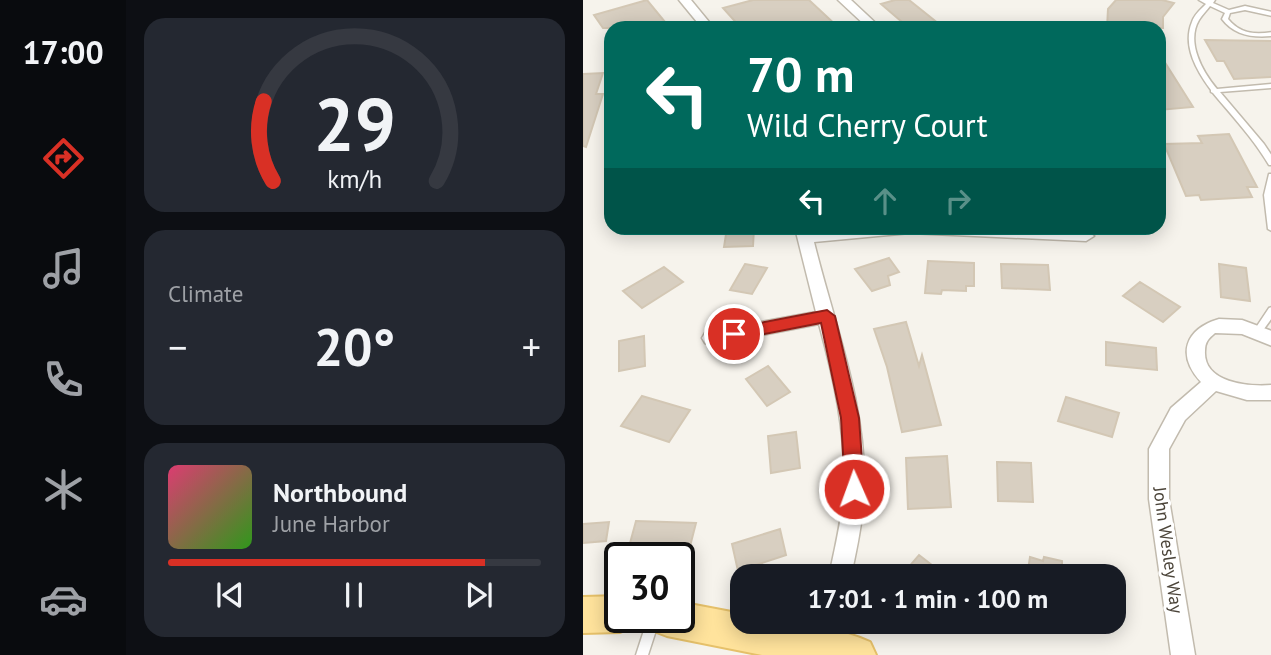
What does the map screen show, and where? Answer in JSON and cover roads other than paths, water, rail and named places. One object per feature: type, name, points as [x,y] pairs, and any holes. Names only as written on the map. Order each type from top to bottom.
[{"type":"main road","points":[[583,615],[604,614]]},
{"type":"main road","points":[[695,622],[838,641]]},
{"type":"street","points":[[685,0],[702,21]]},
{"type":"street","points":[[844,0],[867,21]]},
{"type":"street","points":[[805,235],[827,316],[850,418],[853,454],[851,525],[843,564]]},
{"type":"street","points":[[1064,235],[1086,236]]},
{"type":"street","points":[[711,338],[827,316]]},
{"type":"street","points":[[1265,335],[1228,325],[1213,328],[1203,334],[1196,345],[1196,355],[1203,370],[1214,382],[1244,394],[1271,392]]},
{"type":"street","name":"John Wesley Way","points":[[1183,655],[1159,499],[1159,449],[1178,414],[1214,382]]},
{"type":"lane","points":[[1271,14],[1245,8],[1228,12],[1208,1],[1196,17],[1193,40],[1201,70],[1213,91],[1264,150],[1271,163]]},
{"type":"lane","points":[[1228,12],[1225,19],[1227,24],[1239,32],[1271,34]]},
{"type":"lane","points":[[1213,91],[1271,86]]},
{"type":"lane","points":[[1271,176],[1268,212],[1271,229]]},
{"type":"lane","points":[[1265,335],[1271,310]]},
{"type":"lane","points":[[642,655],[649,633]]}]
